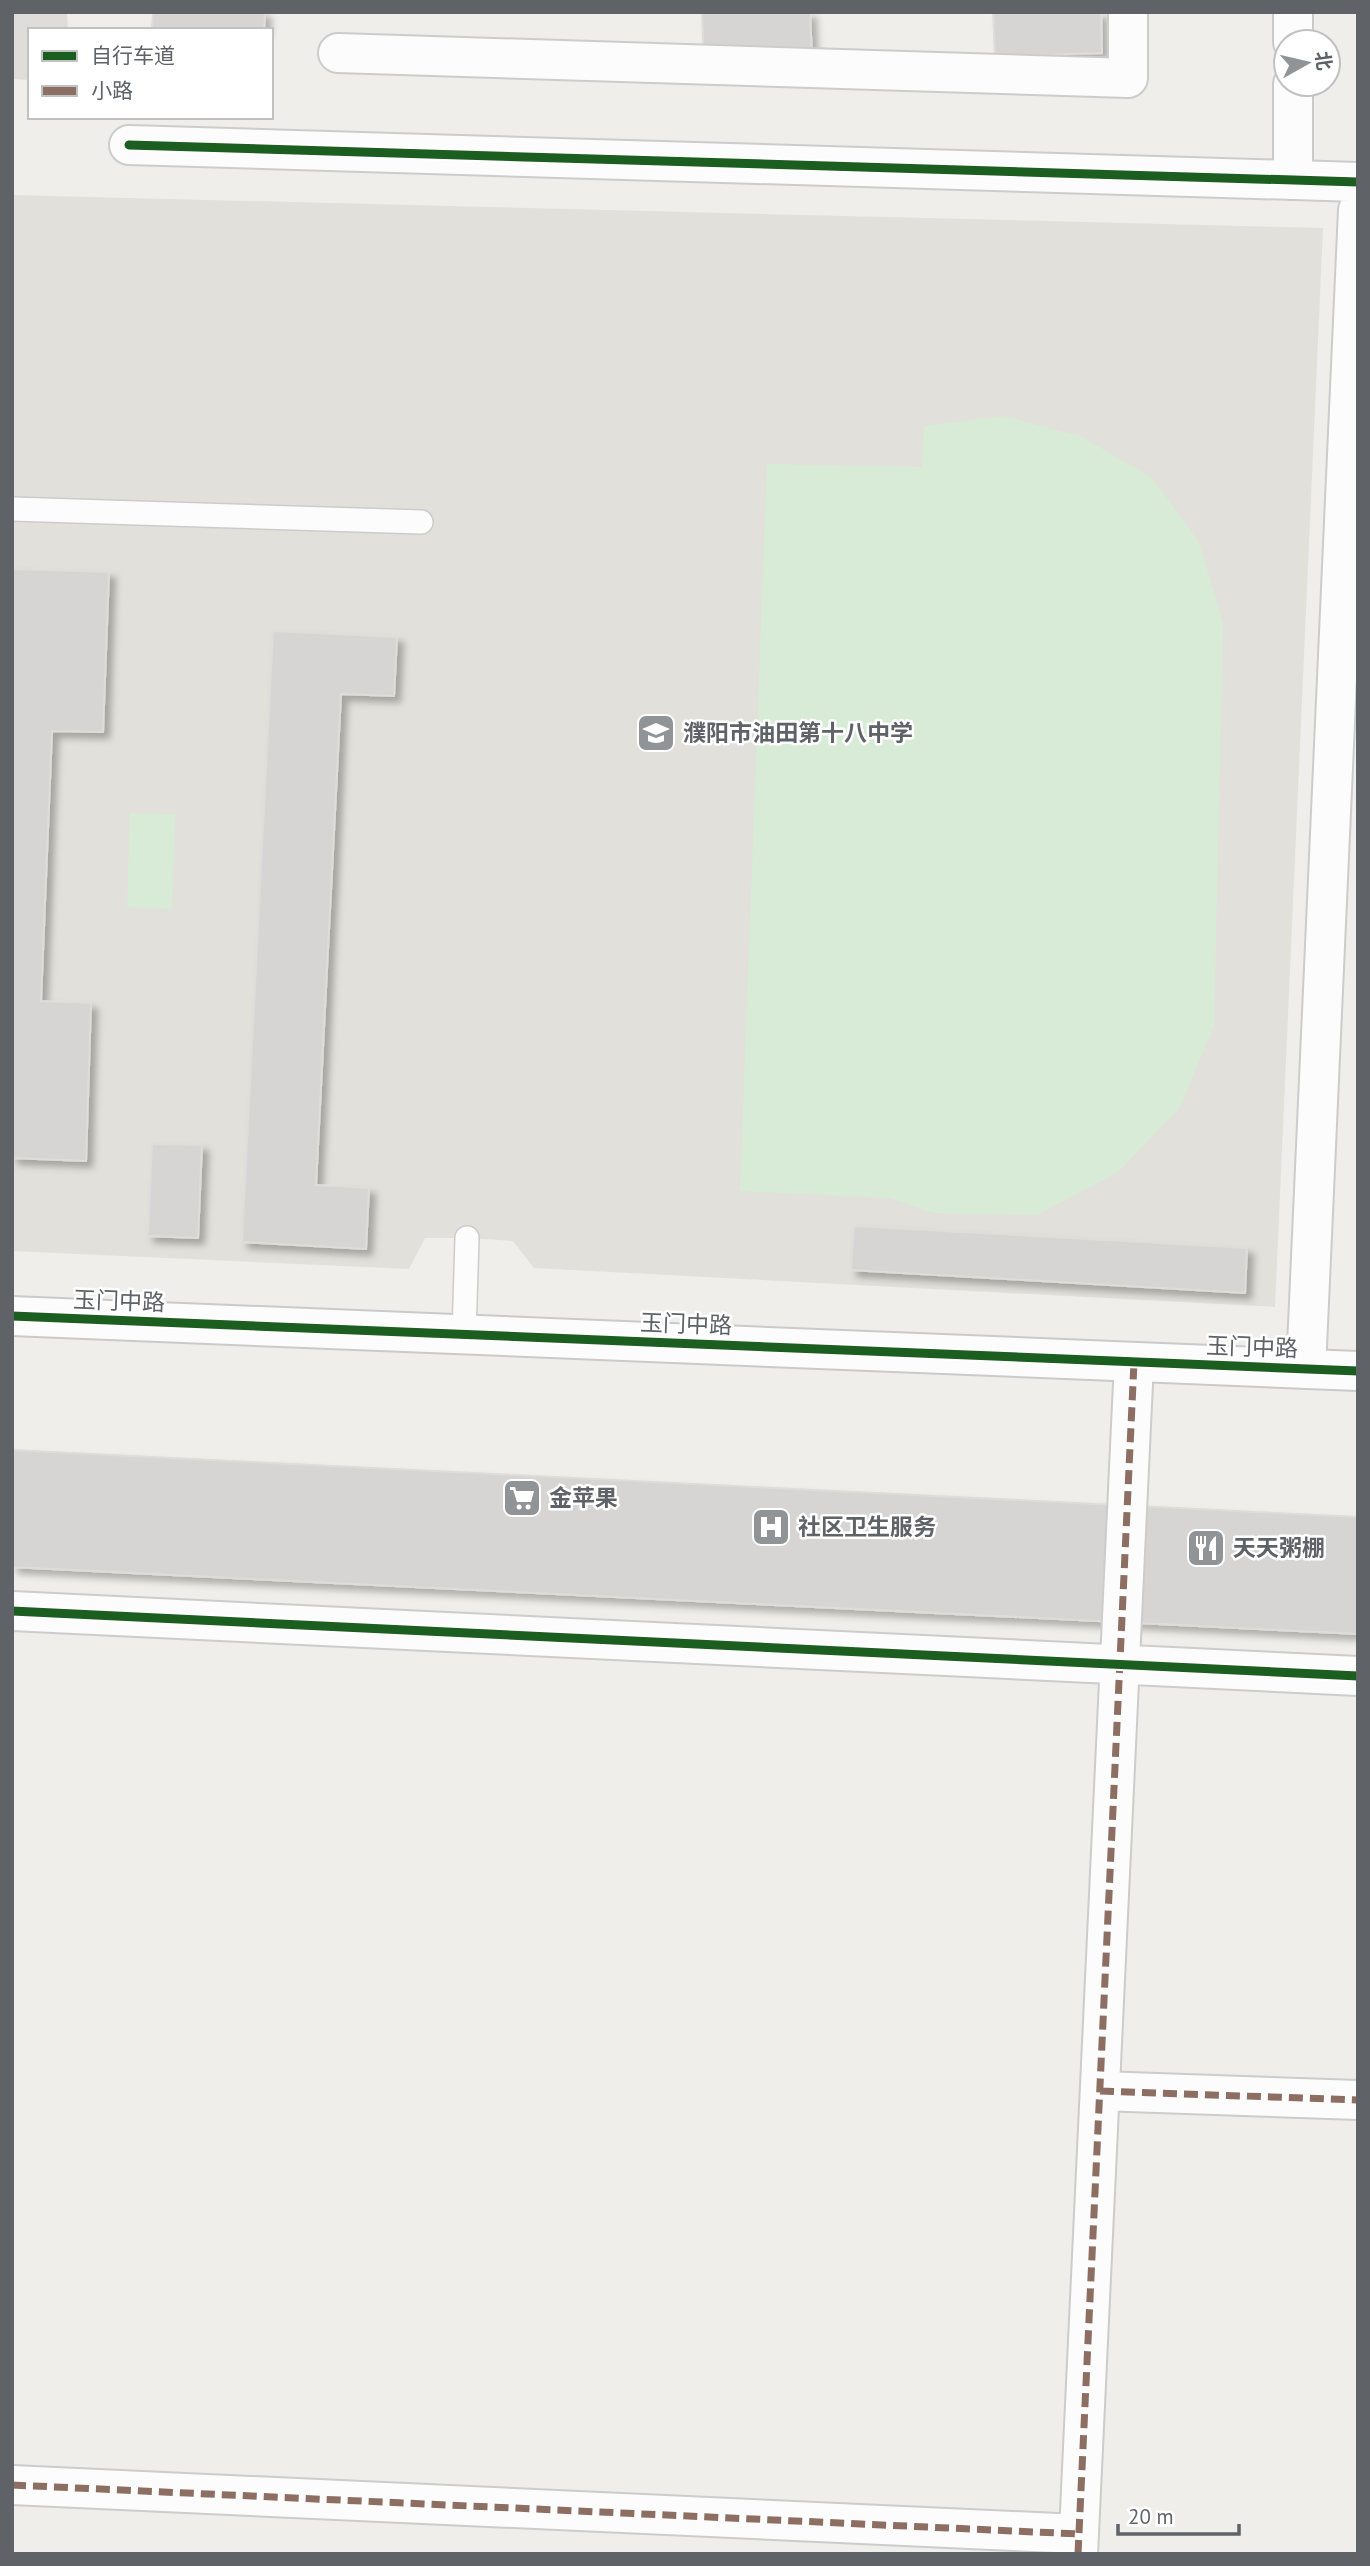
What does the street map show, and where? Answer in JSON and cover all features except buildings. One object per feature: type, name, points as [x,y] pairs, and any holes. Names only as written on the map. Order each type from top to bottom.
[{"type":"street","points":[[338,53],[1128,78],[1128,12]]},
{"type":"street","points":[[1293,98],[1293,180]]},
{"type":"street","points":[[129,145],[1358,182]]},
{"type":"street","points":[[1306,1369],[1358,210]]},
{"type":"street","name":"玉门中路","points":[[12,1316],[1358,1371]]},
{"type":"street","points":[[12,2485],[1079,2544],[1134,1362]]},
{"type":"street","points":[[12,1611],[1358,1676]]},
{"type":"street","points":[[1100,2091],[1358,2100]]},
{"type":"lane","points":[[12,509],[421,522]]},
{"type":"lane","points":[[464,1335],[467,1238]]},
{"type":"shaded area","points":[[12,12],[67,12],[68,28],[28,28],[28,80],[12,79]]},
{"type":"shaded area","name":"濮阳市油田第十八中学","points":[[12,195],[1323,228],[1275,1307],[534,1268],[513,1241],[467,1238],[425,1238],[409,1269],[12,1251]]},
{"type":"green space","points":[[1003,416],[1080,436],[1151,477],[1199,542],[1223,623],[1214,1026],[1179,1109],[1118,1172],[1037,1215],[933,1213],[891,1198],[740,1191],[767,464],[922,467],[924,426]]},
{"type":"green space","points":[[130,813],[175,814],[172,909],[127,907]]},
{"type":"marked path","points":[[1078,2554],[1134,1362]]},
{"type":"marked path","points":[[1100,2091],[1358,2100]]},
{"type":"marked path","points":[[12,2485],[1079,2534]]},
{"type":"cycle path","points":[[129,145],[1358,182]]},
{"type":"cycle path","points":[[12,1316],[1358,1371]]},
{"type":"cycle path","points":[[12,1611],[1358,1676]]},
{"type":"place","name":"濮阳市油田第十八中学","points":[[656,733]]},
{"type":"place","name":"金苹果","points":[[522,1498]]},
{"type":"place","name":"社区卫生服务","points":[[771,1527]]},
{"type":"place","name":"天天粥棚","points":[[1206,1548]]}]
